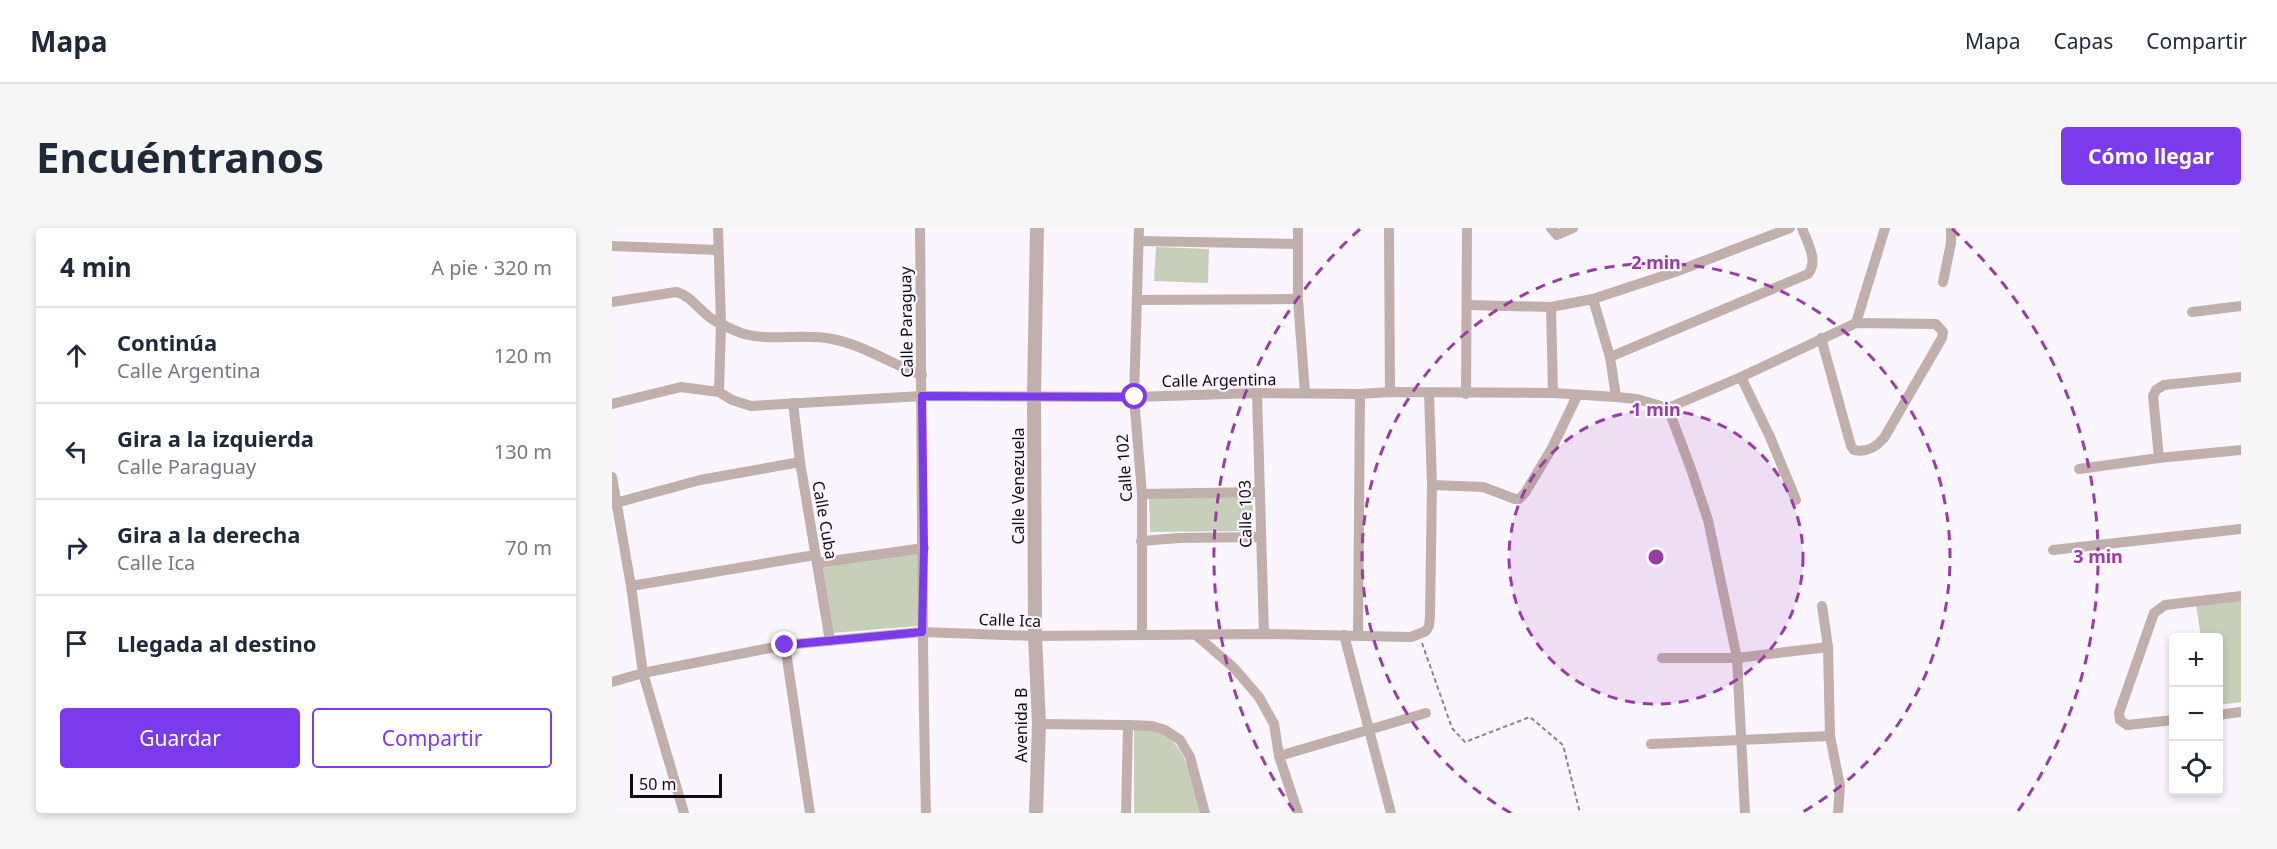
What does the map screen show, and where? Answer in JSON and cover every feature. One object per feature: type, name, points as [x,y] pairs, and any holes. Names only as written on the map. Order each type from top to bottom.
[{"type":"street","points":[[718,228],[721,324],[719,392]]},
{"type":"street","name":"Calle Paraguay","points":[[920,228],[924,548],[922,632],[927,813]]},
{"type":"street","name":"Calle Venezuela","points":[[1035,636],[1034,396],[1037,228]]},
{"type":"street","name":"Calle 102","points":[[1139,228],[1134,397],[1142,494],[1142,635]]},
{"type":"street","points":[[1298,228],[1298,299],[1305,393]]},
{"type":"street","points":[[1389,228],[1390,392]]},
{"type":"street","points":[[1466,394],[1467,228]]},
{"type":"street","points":[[1551,228],[1557,235],[1574,228]]},
{"type":"street","points":[[1610,357],[1808,274],[1814,262],[1802,228]]},
{"type":"street","points":[[1856,323],[1885,228]]},
{"type":"street","points":[[1943,282],[1952,228]]},
{"type":"street","points":[[1467,305],[1551,308],[1593,299],[1675,272],[1786,229]]},
{"type":"street","points":[[1140,241],[1298,244]]},
{"type":"street","points":[[612,246],[718,250]]},
{"type":"street","points":[[612,302],[676,292],[683,293],[721,324],[757,337],[803,335],[834,339],[865,349],[922,375]]},
{"type":"street","points":[[1138,300],[1298,299]]},
{"type":"street","points":[[1593,299],[1610,357],[1616,397]]},
{"type":"street","points":[[2192,312],[2241,306]]},
{"type":"street","points":[[1551,308],[1553,393]]},
{"type":"street","points":[[1745,813],[1737,658],[1708,520],[1668,408],[1741,377],[1821,338],[1856,323],[1936,324],[1943,332],[1942,338],[1884,438],[1877,446],[1861,451],[1854,450],[1851,446],[1821,338]]},
{"type":"street","points":[[1741,377],[1770,437],[1796,500]]},
{"type":"street","points":[[2159,458],[2153,396],[2156,390],[2164,385],[2241,377]]},
{"type":"street","name":"Calle Argentina","points":[[612,404],[681,387],[719,392],[732,400],[751,406],[922,396],[1134,397],[1390,392],[1553,393],[1637,399],[1668,408]]},
{"type":"street","name":"Calle 103","points":[[1257,393],[1264,634]]},
{"type":"street","points":[[1415,636],[1426,631],[1429,626],[1432,485],[1429,393]]},
{"type":"street","points":[[1358,635],[1360,394]]},
{"type":"street","points":[[1432,485],[1483,487],[1519,499],[1552,448],[1577,396]]},
{"type":"street","name":"Calle Cuba","points":[[793,403],[800,462],[830,641]]},
{"type":"street","points":[[2079,469],[2241,450]]},
{"type":"street","points":[[614,504],[700,480],[800,462]]},
{"type":"street","points":[[612,477],[614,504],[631,586],[643,673],[684,813]]},
{"type":"street","points":[[1142,494],[1260,492]]},
{"type":"street","points":[[2053,550],[2241,529]]},
{"type":"street","points":[[1141,541],[1260,537]]},
{"type":"street","points":[[631,586],[816,559],[924,548]]},
{"type":"street","points":[[2169,721],[2127,725],[2120,720],[2119,713],[2154,613],[2165,605],[2241,596]]},
{"type":"street","points":[[1822,606],[1828,647],[1830,736],[1840,786],[1838,813]]},
{"type":"street","name":"Calle Ica","points":[[612,682],[643,673],[785,645],[922,632],[1035,636],[1264,634],[1415,636]]},
{"type":"street","points":[[1197,635],[1234,668],[1259,697],[1274,724],[1279,756],[1298,813]]},
{"type":"street","points":[[1344,635],[1391,813]]},
{"type":"street","name":"Avenida B","points":[[1035,636],[1039,724],[1036,813]]},
{"type":"street","points":[[785,645],[810,813]]},
{"type":"street","points":[[1662,658],[1737,658],[1828,647]]},
{"type":"street","points":[[1279,756],[1426,712]]},
{"type":"street","points":[[2223,714],[2241,712]]},
{"type":"street","points":[[1039,724],[1128,724],[1166,730],[1180,740],[1190,757],[1204,813]]},
{"type":"street","points":[[1126,813],[1128,724]]},
{"type":"street","points":[[1651,744],[1830,736]]},
{"type":"path","points":[[1415,636],[1452,728],[1465,742],[1530,717],[1563,745],[1580,813]]},
{"type":"green space","points":[[1156,247],[1209,249],[1208,283],[1154,281]]},
{"type":"green space","points":[[1149,497],[1253,497],[1253,531],[1150,532]]},
{"type":"green space","points":[[918,553],[918,626],[832,633],[822,567]]},
{"type":"green space","points":[[2241,600],[2241,702],[2223,704],[2223,633],[2200,633],[2196,605]]},
{"type":"green space","points":[[1134,730],[1158,732],[1176,746],[1188,766],[1200,813],[1134,813]]},
{"type":"route","points":[[785,645],[922,632],[924,548],[922,396],[1135,397]]}]
